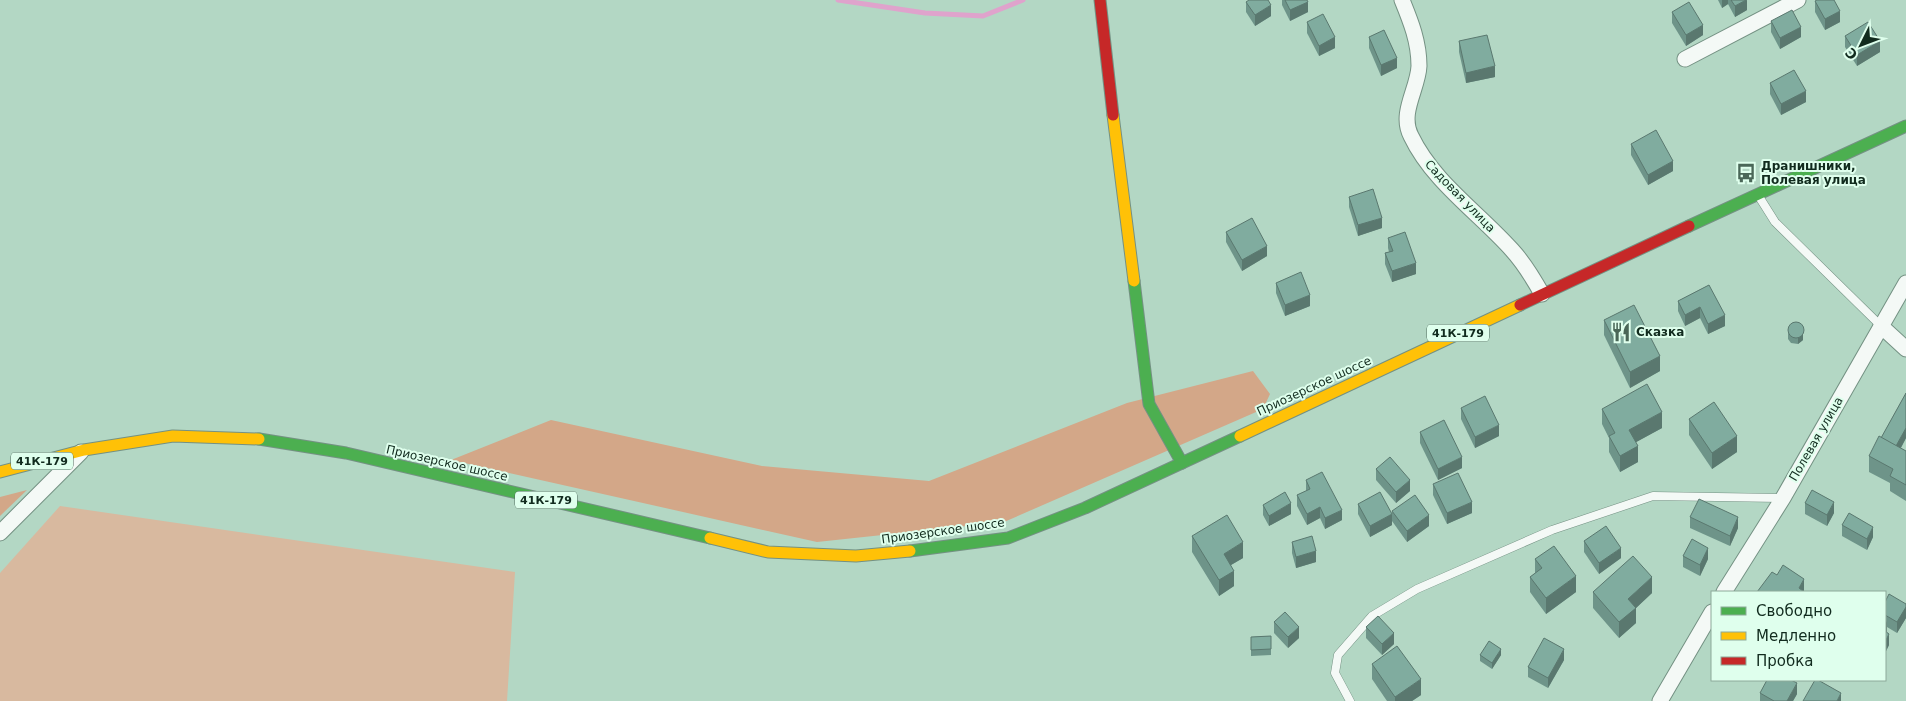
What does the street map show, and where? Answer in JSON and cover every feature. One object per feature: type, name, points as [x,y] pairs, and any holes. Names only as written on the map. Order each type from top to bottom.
[{"type":"main road","points":[[1100,0],[1105,54],[1150,404],[1182,463]]},
{"type":"main road","name":"Приозерское шоссе","points":[[0,472],[84,450],[173,436],[258,439],[346,453],[768,552],[856,556],[939,548],[1008,538],[1084,508],[1906,126]]},
{"type":"street","name":"Садовая улица","points":[[1402,0],[1418,46],[1419,68],[1408,107],[1410,134],[1425,160],[1448,187],[1512,250],[1529,271],[1542,294]]},
{"type":"street","points":[[1685,59],[1798,0]]},
{"type":"street","name":"Полевая улица","points":[[1725,591],[1783,498],[1906,283]]},
{"type":"street","points":[[1881,326],[1906,349]]},
{"type":"street","points":[[0,533],[84,450]]},
{"type":"street","points":[[1663,700],[1711,614]]},
{"type":"lane","points":[[1757,194],[1775,222],[1881,326]]},
{"type":"lane","points":[[1350,701],[1335,673],[1338,655],[1372,616],[1416,589],[1552,530],[1653,496],[1783,498]]},
{"type":"shaded area","points":[[1253,371],[1270,394],[1263,409],[1004,522],[817,542],[451,460],[551,420],[762,466],[929,481],[1127,403]]},
{"type":"shaded area","points":[[27,490],[0,516],[0,497]]},
{"type":"shaded area","points":[[60,506],[515,572],[507,701],[0,701],[0,573]]},
{"type":"building","points":[[1249,0],[1268,0],[1271,5],[1255,15],[1246,2]]},
{"type":"building","points":[[1285,0],[1307,0],[1308,2],[1290,10]]},
{"type":"building","points":[[1731,0],[1746,0],[1735,6]]},
{"type":"building","points":[[1834,0],[1840,11],[1825,19],[1815,1]]},
{"type":"building","points":[[1689,2],[1703,25],[1686,35],[1672,12]]},
{"type":"building","points":[[1792,10],[1801,27],[1780,38],[1771,21]]},
{"type":"building","points":[[1323,14],[1335,37],[1319,46],[1307,22]]},
{"type":"building","points":[[1868,22],[1880,41],[1857,55],[1845,36]]},
{"type":"building","points":[[1384,30],[1397,58],[1381,65],[1369,37]]},
{"type":"building","points":[[1487,35],[1495,66],[1466,73],[1459,41]]},
{"type":"building","points":[[1794,70],[1806,91],[1781,104],[1770,83]]},
{"type":"building","points":[[1656,130],[1673,161],[1648,175],[1631,144]]},
{"type":"building","points":[[1373,189],[1382,218],[1358,225],[1349,197]]},
{"type":"building","points":[[1252,218],[1267,246],[1242,260],[1226,232]]},
{"type":"building","points":[[1405,232],[1416,263],[1392,271],[1385,253],[1393,251],[1388,238]]},
{"type":"building","points":[[1301,272],[1310,295],[1285,305],[1276,283]]},
{"type":"building","points":[[1709,285],[1725,315],[1708,324],[1700,307],[1685,315],[1678,301]]},
{"type":"building","points":[[1634,305],[1660,356],[1630,372],[1604,320]]},
{"type":"building","points":[[1796,322],[1804,330],[1796,338],[1788,330]]},
{"type":"building","points":[[1647,384],[1662,412],[1629,430],[1638,446],[1620,456],[1609,436],[1615,433],[1602,409]]},
{"type":"building","points":[[1906,393],[1906,428],[1896,446],[1881,438]]},
{"type":"building","points":[[1485,396],[1499,425],[1475,437],[1461,408]]},
{"type":"building","points":[[1714,402],[1737,436],[1712,453],[1689,419]]},
{"type":"building","points":[[1444,420],[1462,457],[1438,469],[1420,432]]},
{"type":"building","points":[[1879,436],[1906,451],[1906,485],[1890,476],[1893,469],[1869,456]]},
{"type":"building","points":[[1390,457],[1410,480],[1396,492],[1376,469]]},
{"type":"building","points":[[1322,472],[1342,510],[1325,518],[1320,507],[1307,514],[1297,495],[1310,489],[1306,480]]},
{"type":"building","points":[[1458,473],[1472,502],[1447,513],[1433,484]]},
{"type":"building","points":[[1812,490],[1834,502],[1827,515],[1805,503]]},
{"type":"building","points":[[1285,492],[1291,503],[1269,516],[1263,505]]},
{"type":"building","points":[[1380,492],[1392,514],[1370,526],[1358,504]]},
{"type":"building","points":[[1415,495],[1429,515],[1407,531],[1392,511]]},
{"type":"building","points":[[1699,499],[1738,517],[1730,536],[1690,517]]},
{"type":"building","points":[[1849,513],[1873,527],[1867,539],[1842,525]]},
{"type":"building","points":[[1227,515],[1243,542],[1224,554],[1234,571],[1219,580],[1192,536]]},
{"type":"building","points":[[1606,526],[1621,548],[1599,563],[1584,541]]},
{"type":"building","points":[[1312,536],[1316,551],[1296,557],[1292,542]]},
{"type":"building","points":[[1692,539],[1708,548],[1700,565],[1683,556]]},
{"type":"building","points":[[1554,546],[1576,576],[1546,598],[1530,577],[1542,568],[1535,559]]},
{"type":"building","points":[[1633,556],[1652,577],[1628,599],[1636,608],[1619,622],[1593,592]]},
{"type":"building","points":[[1783,565],[1804,579],[1799,588],[1803,591],[1758,591],[1772,572],[1777,575]]},
{"type":"building","points":[[1889,594],[1906,604],[1897,622],[1886,616],[1886,600]]},
{"type":"building","points":[[1285,612],[1299,627],[1288,637],[1274,622]]},
{"type":"building","points":[[1378,616],[1394,633],[1382,644],[1366,627]]},
{"type":"building","points":[[1271,636],[1271,649],[1251,650],[1251,637]]},
{"type":"building","points":[[1544,638],[1564,649],[1548,678],[1528,667]]},
{"type":"building","points":[[1489,641],[1501,649],[1492,663],[1480,655]]},
{"type":"building","points":[[1397,646],[1421,679],[1395,697],[1372,664]]},
{"type":"building","points":[[1766,681],[1793,681],[1797,683],[1787,701],[1774,701],[1760,693]]},
{"type":"building","points":[[1814,681],[1820,681],[1841,693],[1837,701],[1803,701]]},
{"type":"waterway","points":[[838,0],[925,13],[983,16],[1023,0]]},
{"type":"traffic: fast","points":[[1689,226],[1906,126]]},
{"type":"traffic: fast","points":[[1134,281],[1149,404],[1182,463]]},
{"type":"traffic: fast","points":[[910,551],[1008,538],[1085,508],[1240,436]]},
{"type":"traffic: fast","points":[[259,439],[346,453],[710,538]]},
{"type":"traffic: slow","points":[[1113,115],[1134,281]]},
{"type":"traffic: slow","points":[[1240,436],[1520,305]]},
{"type":"traffic: slow","points":[[0,472],[84,450],[173,436],[259,439]]},
{"type":"traffic: slow","points":[[710,538],[768,552],[856,556],[910,551]]},
{"type":"traffic: jam","points":[[1100,0],[1113,115]]},
{"type":"traffic: jam","points":[[1520,305],[1689,226]]},
{"type":"place","name":"Дранишники, Полевая улица","points":[[1746,173]]},
{"type":"place","name":"Сказка","points":[[1621,332]]}]
